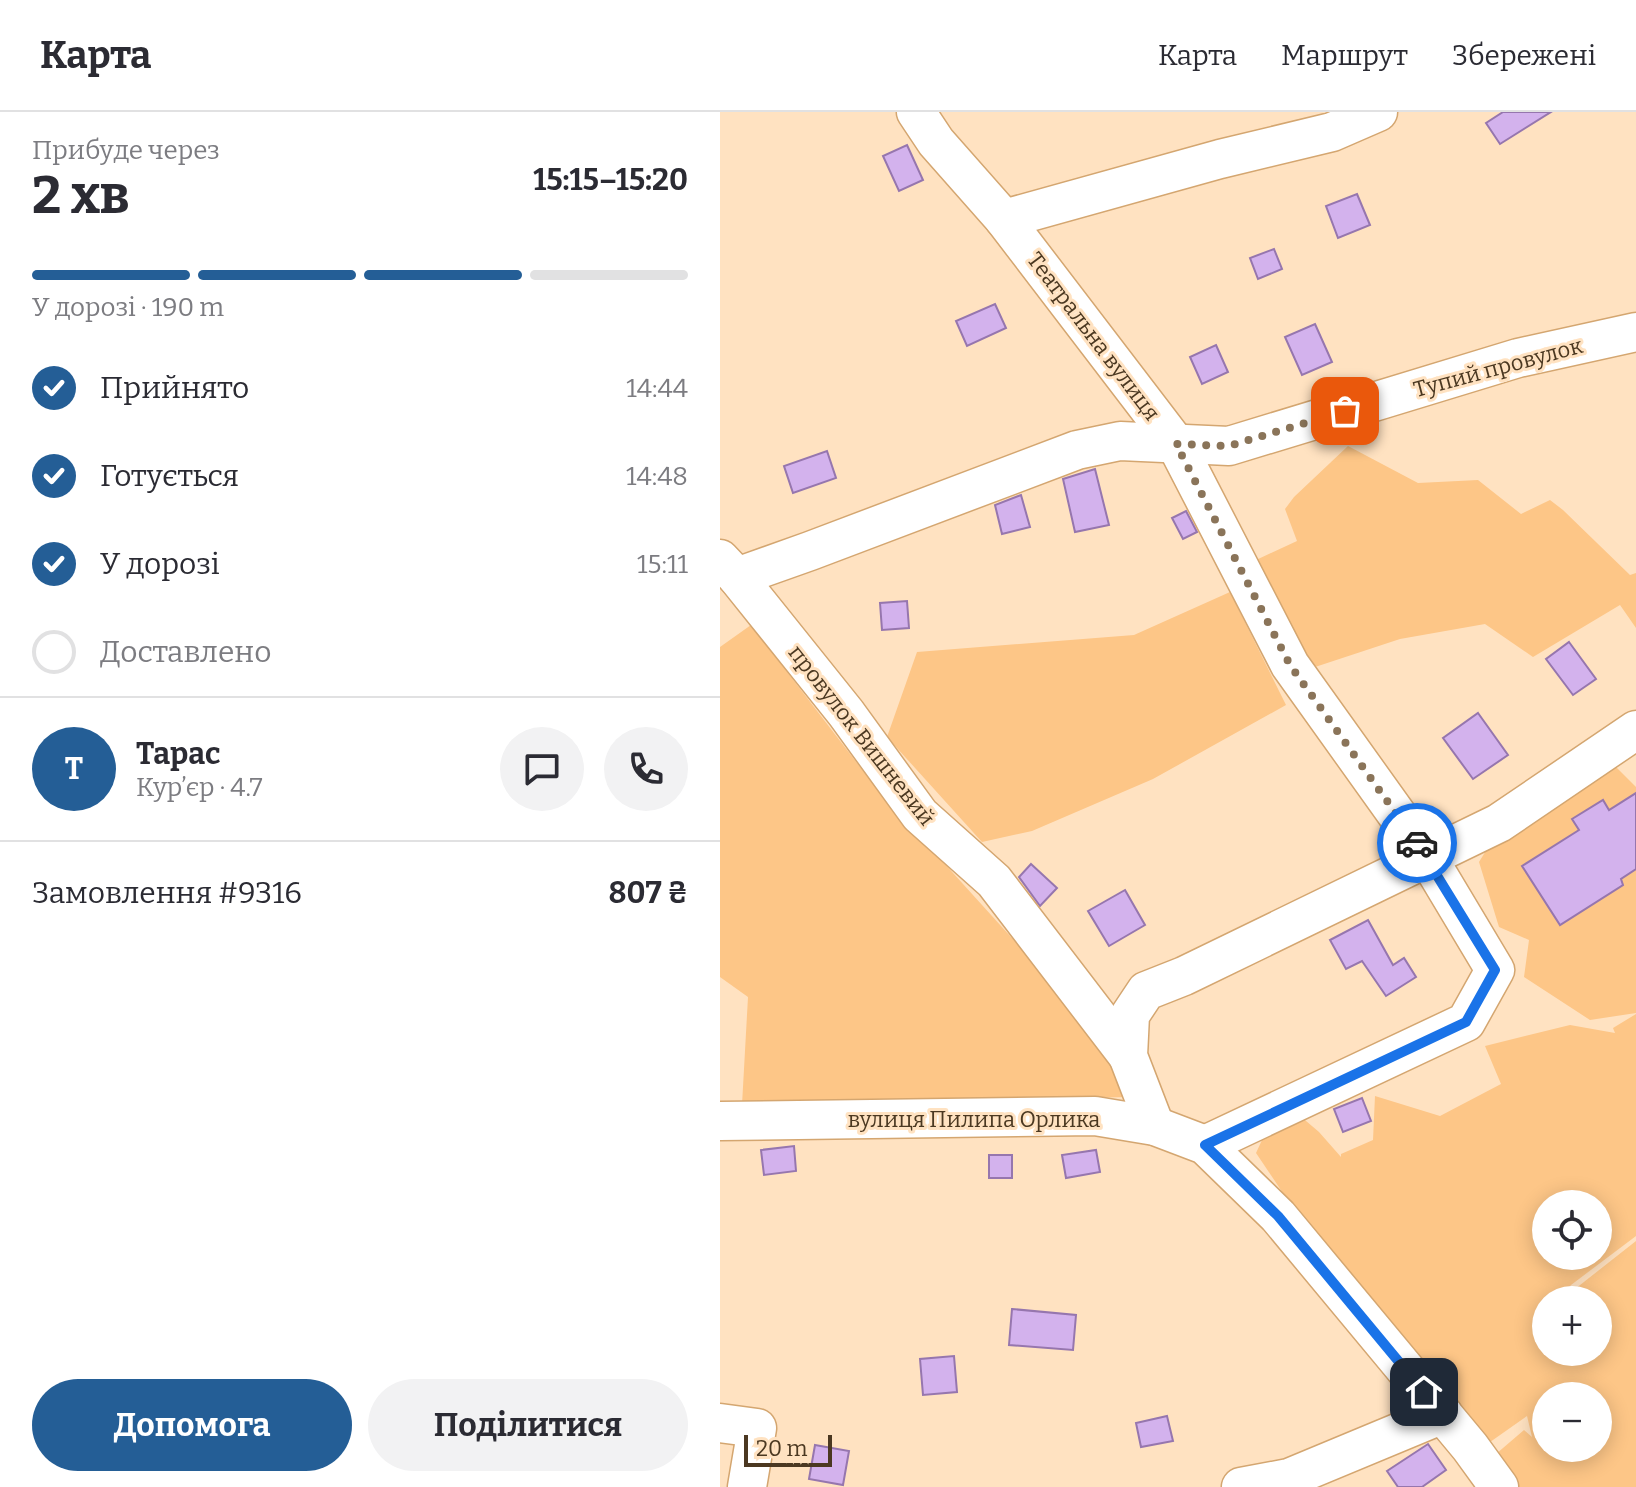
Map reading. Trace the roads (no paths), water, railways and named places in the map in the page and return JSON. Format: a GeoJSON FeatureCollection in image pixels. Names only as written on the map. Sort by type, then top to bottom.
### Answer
{"type":"FeatureCollection","features":[{"type":"Feature","properties":{"kind":"street","name":"Театральна вулиця"},"geometry":{"type":"LineString","coordinates":[[916,112],[936,142],[1004,219],[1176,444],[1290,665],[1428,858],[1495,970],[1466,1022],[1205,1145]]}},
{"type":"Feature","properties":{"kind":"street"},"geometry":{"type":"LineString","coordinates":[[1004,219],[1220,159],[1332,132],[1378,112]]}},
{"type":"Feature","properties":{"kind":"street","name":"Тупий провулок"},"geometry":{"type":"LineString","coordinates":[[728,568],[810,551],[1077,450],[1120,441],[1229,446],[1518,358],[1636,332]]}},
{"type":"Feature","properties":{"kind":"street","name":"провулок Вишневий"},"geometry":{"type":"LineString","coordinates":[[728,568],[846,713],[920,815],[994,881],[1128,1056]]}},
{"type":"Feature","properties":{"kind":"street"},"geometry":{"type":"LineString","coordinates":[[1155,1126],[1128,1056],[1130,1015],[1146,991],[1184,976],[1499,823],[1636,730]]}},
{"type":"Feature","properties":{"kind":"street","name":"вулиця Пилипа Орлика"},"geometry":{"type":"LineString","coordinates":[[720,1121],[1095,1116],[1155,1126],[1205,1145],[1278,1216],[1443,1414],[1499,1487]]}},
{"type":"Feature","properties":{"kind":"street"},"geometry":{"type":"LineString","coordinates":[[1241,1487],[1289,1478],[1443,1414]]}},
{"type":"Feature","properties":{"kind":"street"},"geometry":{"type":"LineString","coordinates":[[720,1423],[757,1428],[747,1487]]}}]}
